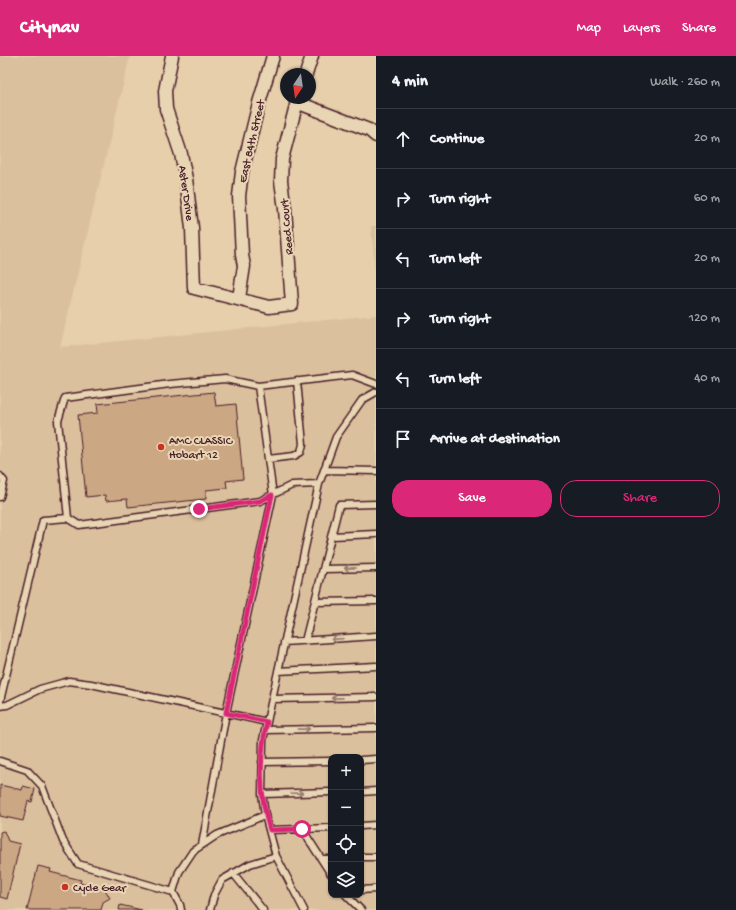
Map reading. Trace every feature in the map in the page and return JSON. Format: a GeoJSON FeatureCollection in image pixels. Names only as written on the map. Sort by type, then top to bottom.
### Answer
{"type":"FeatureCollection","features":[{"type":"Feature","properties":{"kind":"street","name":"Aster Drive"},"geometry":{"type":"LineString","coordinates":[[172,56],[165,91],[166,109],[181,154],[186,179],[192,228],[194,288],[239,298]]}},
{"type":"Feature","properties":{"kind":"street","name":"East 84th Street"},"geometry":{"type":"LineString","coordinates":[[239,298],[244,266],[242,255],[239,196],[242,172],[259,103],[273,56]]}},
{"type":"Feature","properties":{"kind":"street"},"geometry":{"type":"LineString","coordinates":[[308,68],[312,56]]}},
{"type":"Feature","properties":{"kind":"street","name":"Reed Court"},"geometry":{"type":"LineString","coordinates":[[239,298],[269,307],[292,304],[282,181],[282,159],[296,104]]}},
{"type":"Feature","properties":{"kind":"street"},"geometry":{"type":"LineString","coordinates":[[307,104],[369,130],[376,136]]}},
{"type":"Feature","properties":{"kind":"lane"},"geometry":{"type":"LineString","coordinates":[[68,518],[58,421],[65,398],[170,384],[225,379],[258,386],[352,375],[376,384]]}},
{"type":"Feature","properties":{"kind":"lane"},"geometry":{"type":"LineString","coordinates":[[268,459],[294,456],[301,452],[304,444],[297,381]]}},
{"type":"Feature","properties":{"kind":"lane"},"geometry":{"type":"LineString","coordinates":[[202,845],[226,713],[272,495],[258,386]]}},
{"type":"Feature","properties":{"kind":"lane"},"geometry":{"type":"LineString","coordinates":[[304,910],[276,856],[265,815],[262,794],[263,740],[319,484],[336,437],[362,400],[376,392]]}},
{"type":"Feature","properties":{"kind":"lane"},"geometry":{"type":"LineString","coordinates":[[324,470],[376,471]]}},
{"type":"Feature","properties":{"kind":"lane"},"geometry":{"type":"LineString","coordinates":[[0,476],[4,481],[0,497]]}},
{"type":"Feature","properties":{"kind":"lane"},"geometry":{"type":"LineString","coordinates":[[0,701],[43,520],[68,518],[79,525],[260,501],[292,485],[319,484]]}},
{"type":"Feature","properties":{"kind":"lane"},"geometry":{"type":"LineString","coordinates":[[305,641],[339,505],[376,504]]}},
{"type":"Feature","properties":{"kind":"lane"},"geometry":{"type":"LineString","coordinates":[[332,536],[376,534]]}},
{"type":"Feature","properties":{"kind":"lane"},"geometry":{"type":"LineString","coordinates":[[323,569],[376,568]]}},
{"type":"Feature","properties":{"kind":"lane"},"geometry":{"type":"LineString","coordinates":[[315,602],[376,601]]}},
{"type":"Feature","properties":{"kind":"lane"},"geometry":{"type":"LineString","coordinates":[[284,642],[376,636]]}},
{"type":"Feature","properties":{"kind":"lane"},"geometry":{"type":"LineString","coordinates":[[278,671],[376,666]]}},
{"type":"Feature","properties":{"kind":"lane"},"geometry":{"type":"LineString","coordinates":[[0,706],[7,705],[40,689],[69,681],[91,684],[267,722]]}},
{"type":"Feature","properties":{"kind":"lane"},"geometry":{"type":"LineString","coordinates":[[272,699],[376,697]]}},
{"type":"Feature","properties":{"kind":"lane"},"geometry":{"type":"LineString","coordinates":[[265,730],[376,728]]}},
{"type":"Feature","properties":{"kind":"lane"},"geometry":{"type":"LineString","coordinates":[[364,760],[376,759]]}},
{"type":"Feature","properties":{"kind":"lane"},"geometry":{"type":"LineString","coordinates":[[0,761],[27,770],[42,786],[63,841],[78,864],[173,892]]}},
{"type":"Feature","properties":{"kind":"lane"},"geometry":{"type":"LineString","coordinates":[[262,762],[328,761]]}},
{"type":"Feature","properties":{"kind":"lane"},"geometry":{"type":"LineString","coordinates":[[364,792],[376,791]]}},
{"type":"Feature","properties":{"kind":"lane"},"geometry":{"type":"LineString","coordinates":[[262,794],[328,792]]}},
{"type":"Feature","properties":{"kind":"lane"},"geometry":{"type":"LineString","coordinates":[[181,910],[173,892],[179,872],[193,851],[217,835],[265,815]]}},
{"type":"Feature","properties":{"kind":"lane"},"geometry":{"type":"LineString","coordinates":[[364,826],[376,825]]}},
{"type":"Feature","properties":{"kind":"lane"},"geometry":{"type":"LineString","coordinates":[[270,830],[328,828]]}},
{"type":"Feature","properties":{"kind":"lane"},"geometry":{"type":"LineString","coordinates":[[302,829],[328,869]]}},
{"type":"Feature","properties":{"kind":"lane"},"geometry":{"type":"LineString","coordinates":[[210,910],[214,895],[222,880],[250,864],[276,856]]}},
{"type":"Feature","properties":{"kind":"lane"},"geometry":{"type":"LineString","coordinates":[[364,857],[376,857]]}},
{"type":"Feature","properties":{"kind":"lane"},"geometry":{"type":"LineString","coordinates":[[322,859],[328,859]]}},
{"type":"Feature","properties":{"kind":"lane"},"geometry":{"type":"LineString","coordinates":[[233,873],[263,910]]}},
{"type":"Feature","properties":{"kind":"lane"},"geometry":{"type":"LineString","coordinates":[[364,890],[376,889]]}},
{"type":"Feature","properties":{"kind":"lane"},"geometry":{"type":"LineString","coordinates":[[349,898],[362,910]]}},
{"type":"Feature","properties":{"kind":"shaded area"},"geometry":{"type":"Polygon","coordinates":[[[0,56],[130,56],[60,347],[376,315],[376,910],[0,910],[0,56]]]}},
{"type":"Feature","properties":{"kind":"shaded area"},"geometry":{"type":"Polygon","coordinates":[[[371,226],[376,226],[376,280],[371,226]]]}},
{"type":"Feature","properties":{"kind":"building","name":"AMC CLASSIC Hobart 12"},"geometry":{"type":"Polygon","coordinates":[[[214,392],[216,406],[236,404],[243,479],[226,481],[227,488],[206,490],[206,499],[128,507],[127,499],[106,501],[105,495],[86,497],[78,415],[98,413],[97,404],[214,392]]]}},
{"type":"Feature","properties":{"kind":"building"},"geometry":{"type":"Polygon","coordinates":[[[0,785],[22,790],[23,786],[35,789],[32,802],[28,801],[23,821],[0,816],[0,785]]]}},
{"type":"Feature","properties":{"kind":"building"},"geometry":{"type":"Polygon","coordinates":[[[4,831],[8,841],[20,844],[7,899],[0,897],[0,832],[4,831]]]}},
{"type":"Feature","properties":{"kind":"building","name":"Cycle Gear"},"geometry":{"type":"Polygon","coordinates":[[[38,866],[51,869],[50,872],[81,880],[80,883],[100,888],[103,886],[110,898],[103,902],[101,910],[27,910],[38,866]]]}},
{"type":"Feature","properties":{"kind":"building"},"geometry":{"type":"Polygon","coordinates":[[[120,905],[142,910],[119,910],[120,905]]]}},
{"type":"Feature","properties":{"kind":"place","name":"AMC CLASSIC Hobart 12"},"geometry":{"type":"Point","coordinates":[161,447]}},
{"type":"Feature","properties":{"kind":"place","name":"Cycle Gear"},"geometry":{"type":"Point","coordinates":[65,887]}},
{"type":"Feature","properties":{"kind":"route"},"geometry":{"type":"LineString","coordinates":[[199,509],[260,501],[272,495],[226,713],[267,722],[263,740],[262,794],[265,815],[270,830],[302,829]]}}]}
